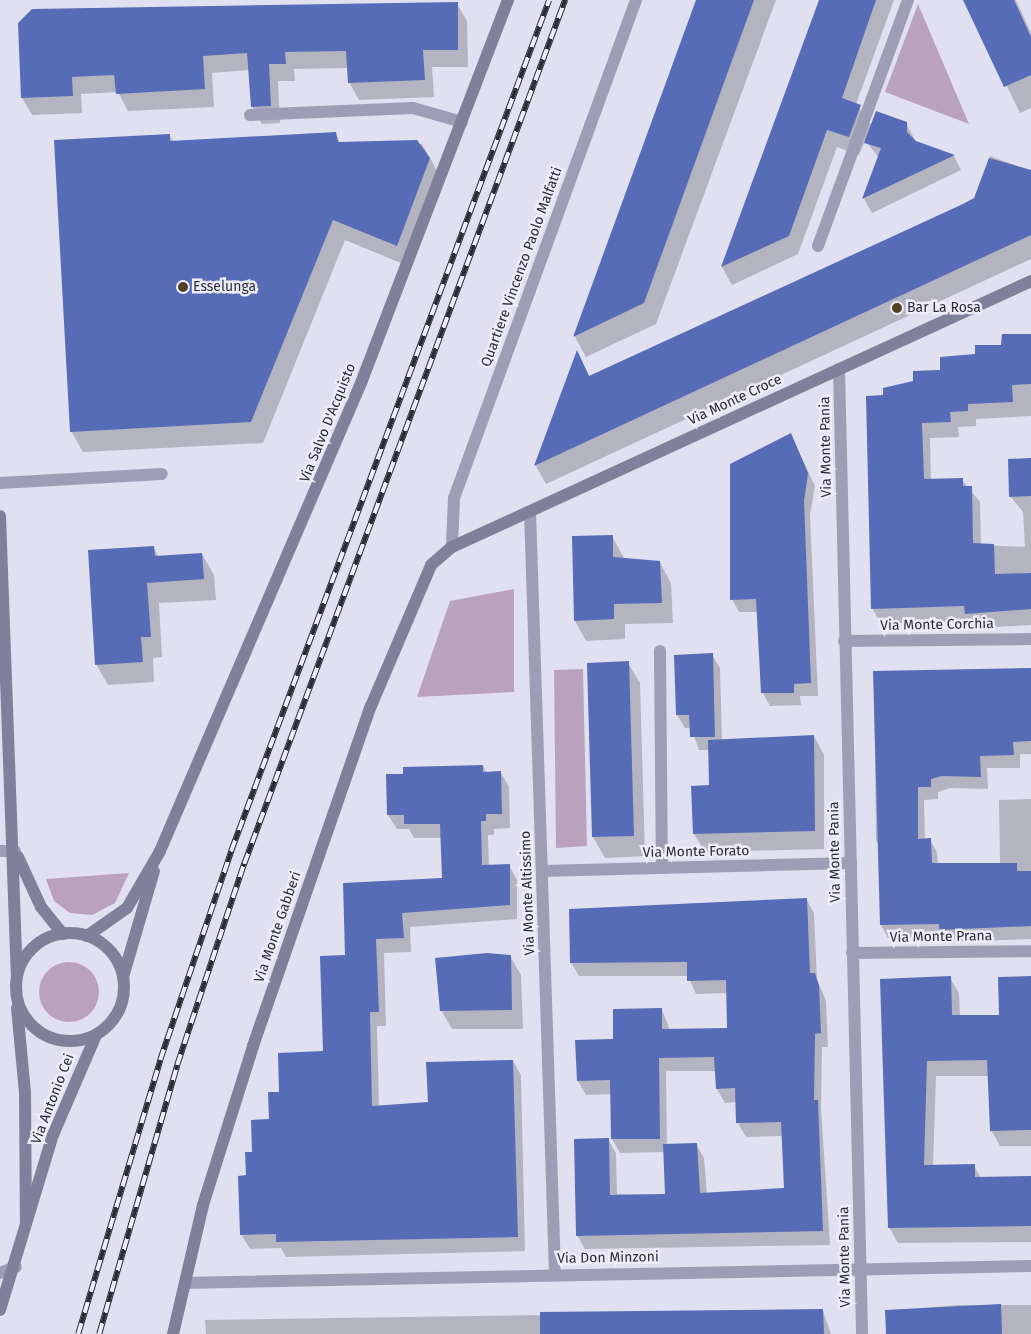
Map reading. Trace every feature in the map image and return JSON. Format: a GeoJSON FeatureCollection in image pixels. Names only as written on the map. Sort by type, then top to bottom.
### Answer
{"type":"FeatureCollection","features":[{"type":"Feature","properties":{"kind":"street","name":"Via Salvo D'Acquisto"},"geometry":{"type":"LineString","coordinates":[[87,936],[127,908],[160,851],[316,492],[508,0]]}},
{"type":"Feature","properties":{"kind":"street","name":"Quartiere Vincenzo Paolo Malfatti"},"geometry":{"type":"LineString","coordinates":[[452,547],[454,498],[636,0]]}},
{"type":"Feature","properties":{"kind":"street"},"geometry":{"type":"LineString","coordinates":[[818,246],[908,0]]}},
{"type":"Feature","properties":{"kind":"street"},"geometry":{"type":"LineString","coordinates":[[250,115],[413,108],[462,122]]}},
{"type":"Feature","properties":{"kind":"street","name":"Via Monte Croce"},"geometry":{"type":"LineString","coordinates":[[452,547],[1031,281]]}},
{"type":"Feature","properties":{"kind":"street","name":"Via Monte Pania"},"geometry":{"type":"LineString","coordinates":[[839,369],[862,1334]]}},
{"type":"Feature","properties":{"kind":"street"},"geometry":{"type":"LineString","coordinates":[[0,482],[162,474]]}},
{"type":"Feature","properties":{"kind":"street","name":"Via Monte Altissimo"},"geometry":{"type":"LineString","coordinates":[[530,512],[555,1274]]}},
{"type":"Feature","properties":{"kind":"street"},"geometry":{"type":"LineString","coordinates":[[0,516],[15,851],[16,994],[23,1015],[38,1032],[67,1042],[96,1035],[119,1010],[123,977],[110,952],[87,936],[63,934],[33,947],[17,975]]}},
{"type":"Feature","properties":{"kind":"street","name":"Via Monte Gabberi"},"geometry":{"type":"LineString","coordinates":[[172,1334],[237,1094],[371,706],[424,576],[452,547]]}},
{"type":"Feature","properties":{"kind":"street","name":"Via Monte Corchia"},"geometry":{"type":"LineString","coordinates":[[844,641],[1031,639]]}},
{"type":"Feature","properties":{"kind":"street"},"geometry":{"type":"LineString","coordinates":[[660,651],[662,868]]}},
{"type":"Feature","properties":{"kind":"street"},"geometry":{"type":"LineString","coordinates":[[0,851],[15,851]]}},
{"type":"Feature","properties":{"kind":"street"},"geometry":{"type":"LineString","coordinates":[[15,851],[41,907],[63,934]]}},
{"type":"Feature","properties":{"kind":"street","name":"Via Salvo D'Acquisto"},"geometry":{"type":"LineString","coordinates":[[123,977],[160,851]]}},
{"type":"Feature","properties":{"kind":"street","name":"Via Monte Forato"},"geometry":{"type":"LineString","coordinates":[[542,872],[851,863]]}},
{"type":"Feature","properties":{"kind":"street","name":"Via Monte Prana"},"geometry":{"type":"LineString","coordinates":[[852,953],[1031,950]]}},
{"type":"Feature","properties":{"kind":"street","name":"Via Antonio Cei"},"geometry":{"type":"LineString","coordinates":[[16,994],[25,1092],[26,1234]]}},
{"type":"Feature","properties":{"kind":"street","name":"Via Antonio Cei"},"geometry":{"type":"LineString","coordinates":[[0,1310],[26,1234],[53,1135],[96,1035]]}},
{"type":"Feature","properties":{"kind":"street","name":"Via Don Minzoni"},"geometry":{"type":"LineString","coordinates":[[185,1282],[1031,1266]]}},
{"type":"Feature","properties":{"kind":"street"},"geometry":{"type":"LineString","coordinates":[[0,1273],[16,1267]]}},
{"type":"Feature","properties":{"kind":"shaded area"},"geometry":{"type":"Polygon","coordinates":[[[918,4],[969,124],[885,92],[918,4]]]}},
{"type":"Feature","properties":{"kind":"shaded area"},"geometry":{"type":"Polygon","coordinates":[[[514,589],[514,692],[417,697],[450,601],[514,589]]]}},
{"type":"Feature","properties":{"kind":"shaded area"},"geometry":{"type":"Polygon","coordinates":[[[583,669],[587,846],[556,848],[554,670],[583,669]]]}},
{"type":"Feature","properties":{"kind":"shaded area"},"geometry":{"type":"Polygon","coordinates":[[[129,873],[115,903],[92,915],[70,913],[54,901],[46,879],[129,873]]]}},
{"type":"Feature","properties":{"kind":"shaded area"},"geometry":{"type":"Polygon","coordinates":[[[63,962],[75,962],[86,967],[94,975],[99,986],[97,1004],[86,1017],[75,1022],[63,1022],[52,1017],[44,1009],[39,998],[39,986],[44,975],[52,967],[63,962]]]}},
{"type":"Feature","properties":{"kind":"building"},"geometry":{"type":"Polygon","coordinates":[[[696,0],[754,0],[644,303],[573,337],[696,0]]]}},
{"type":"Feature","properties":{"kind":"building"},"geometry":{"type":"Polygon","coordinates":[[[819,0],[876,0],[842,98],[861,105],[849,137],[827,130],[789,236],[721,267],[819,0]]]}},
{"type":"Feature","properties":{"kind":"building"},"geometry":{"type":"Polygon","coordinates":[[[963,0],[1014,0],[1031,37],[1031,75],[1004,87],[963,0]]]}},
{"type":"Feature","properties":{"kind":"building"},"geometry":{"type":"Polygon","coordinates":[[[458,2],[458,50],[423,50],[425,80],[348,83],[346,51],[285,52],[286,64],[269,64],[271,106],[251,107],[247,53],[203,56],[205,89],[116,94],[114,75],[72,77],[73,96],[21,98],[18,23],[32,9],[458,2]]]}},
{"type":"Feature","properties":{"kind":"building"},"geometry":{"type":"Polygon","coordinates":[[[876,111],[907,122],[907,132],[916,141],[955,155],[862,199],[881,148],[864,143],[876,111]]]}},
{"type":"Feature","properties":{"kind":"building"},"geometry":{"type":"Polygon","coordinates":[[[336,132],[338,142],[417,140],[430,158],[397,246],[333,220],[251,422],[70,432],[54,140],[170,134],[170,141],[336,132]]]}},
{"type":"Feature","properties":{"kind":"building"},"geometry":{"type":"Polygon","coordinates":[[[989,158],[1031,170],[1031,235],[534,466],[577,350],[589,376],[963,204],[974,198],[989,158]]]}},
{"type":"Feature","properties":{"kind":"building"},"geometry":{"type":"Polygon","coordinates":[[[1002,334],[1031,334],[1031,384],[1012,385],[1013,402],[968,404],[968,411],[950,412],[951,422],[922,423],[924,479],[963,478],[963,486],[972,486],[973,543],[994,544],[995,574],[1031,573],[1031,609],[965,614],[964,606],[871,609],[866,396],[883,395],[883,388],[913,381],[913,371],[940,370],[940,357],[975,354],[975,345],[1001,345],[1002,334]]]}},
{"type":"Feature","properties":{"kind":"building"},"geometry":{"type":"Polygon","coordinates":[[[791,433],[808,473],[804,501],[811,683],[794,684],[794,693],[761,693],[756,599],[730,600],[730,464],[791,433]]]}},
{"type":"Feature","properties":{"kind":"building"},"geometry":{"type":"Polygon","coordinates":[[[1031,458],[1031,496],[1009,497],[1008,459],[1031,458]]]}},
{"type":"Feature","properties":{"kind":"building"},"geometry":{"type":"Polygon","coordinates":[[[613,535],[613,557],[660,561],[662,603],[614,604],[614,619],[574,621],[572,536],[613,535]]]}},
{"type":"Feature","properties":{"kind":"building"},"geometry":{"type":"Polygon","coordinates":[[[154,546],[155,556],[202,553],[204,579],[147,583],[151,637],[141,637],[143,662],[95,665],[88,550],[154,546]]]}},
{"type":"Feature","properties":{"kind":"building"},"geometry":{"type":"Polygon","coordinates":[[[713,653],[715,737],[690,737],[689,715],[676,715],[674,655],[713,653]]]}},
{"type":"Feature","properties":{"kind":"building"},"geometry":{"type":"Polygon","coordinates":[[[629,661],[634,836],[592,837],[587,663],[629,661]]]}},
{"type":"Feature","properties":{"kind":"building"},"geometry":{"type":"Polygon","coordinates":[[[1031,668],[1031,741],[1013,742],[1014,755],[980,756],[981,777],[942,776],[931,779],[931,787],[918,787],[918,839],[931,838],[932,863],[1017,863],[1017,871],[1031,871],[1031,926],[939,930],[939,924],[880,925],[873,671],[1031,668]]]}},
{"type":"Feature","properties":{"kind":"building"},"geometry":{"type":"Polygon","coordinates":[[[814,735],[815,831],[693,834],[691,786],[709,785],[708,740],[814,735]]]}},
{"type":"Feature","properties":{"kind":"building"},"geometry":{"type":"Polygon","coordinates":[[[483,765],[483,772],[501,771],[502,814],[486,814],[486,821],[481,821],[482,865],[510,864],[510,905],[402,913],[404,938],[376,939],[379,1012],[370,1012],[372,1106],[428,1102],[426,1062],[513,1060],[518,1237],[276,1242],[276,1234],[240,1235],[238,1176],[246,1175],[245,1152],[252,1152],[251,1120],[269,1119],[268,1092],[279,1092],[278,1053],[323,1051],[320,956],[345,955],[343,883],[442,878],[440,824],[404,824],[404,815],[387,815],[386,774],[403,774],[403,767],[483,765]]]}},
{"type":"Feature","properties":{"kind":"building"},"geometry":{"type":"Polygon","coordinates":[[[807,898],[810,973],[815,973],[819,986],[821,1033],[815,1034],[814,1100],[818,1100],[823,1231],[576,1236],[574,1139],[609,1138],[610,1195],[665,1194],[663,1144],[697,1143],[700,1193],[784,1188],[781,1122],[736,1123],[735,1088],[716,1089],[714,1057],[659,1058],[660,1139],[611,1139],[610,1080],[577,1081],[575,1040],[613,1039],[613,1009],[662,1008],[662,1029],[727,1028],[726,980],[687,981],[687,962],[570,963],[569,909],[807,898]]]}},
{"type":"Feature","properties":{"kind":"building"},"geometry":{"type":"Polygon","coordinates":[[[487,953],[511,955],[512,1010],[440,1011],[435,958],[487,953]]]}},
{"type":"Feature","properties":{"kind":"building"},"geometry":{"type":"Polygon","coordinates":[[[951,976],[952,1015],[999,1015],[998,977],[1031,976],[1031,1130],[990,1131],[987,1060],[927,1061],[924,1165],[975,1164],[975,1177],[1031,1176],[1031,1226],[888,1228],[880,979],[951,976]]]}},
{"type":"Feature","properties":{"kind":"building"},"geometry":{"type":"Polygon","coordinates":[[[1001,1304],[1002,1334],[886,1334],[885,1310],[1001,1304]]]}},
{"type":"Feature","properties":{"kind":"building"},"geometry":{"type":"Polygon","coordinates":[[[823,1309],[824,1334],[540,1334],[540,1312],[823,1309]]]}},
{"type":"Feature","properties":{"kind":"railway"},"geometry":{"type":"LineString","coordinates":[[78,1334],[160,1060],[231,851],[549,0]]}},
{"type":"Feature","properties":{"kind":"railway"},"geometry":{"type":"LineString","coordinates":[[99,1334],[177,1065],[244,864],[565,0]]}},
{"type":"Feature","properties":{"kind":"place","name":"Esselunga"},"geometry":{"type":"Point","coordinates":[183,287]}},
{"type":"Feature","properties":{"kind":"place","name":"Bar La Rosa"},"geometry":{"type":"Point","coordinates":[897,308]}}]}
